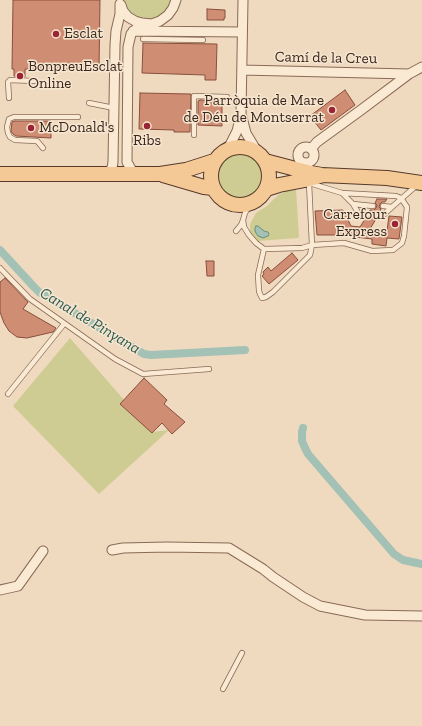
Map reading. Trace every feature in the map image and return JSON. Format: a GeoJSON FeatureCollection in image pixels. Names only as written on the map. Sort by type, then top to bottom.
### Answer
{"type":"FeatureCollection","features":[{"type":"Feature","properties":{"kind":"main road"},"geometry":{"type":"LineString","coordinates":[[245,147],[254,150],[261,157],[268,170],[269,180],[266,189],[258,198],[250,203],[241,205],[231,204],[219,196],[213,188],[211,175],[214,161],[220,154],[228,149],[245,147]]}},
{"type":"Feature","properties":{"kind":"main road"},"geometry":{"type":"LineString","coordinates":[[261,157],[307,172],[322,175],[376,177],[421,183]]}},
{"type":"Feature","properties":{"kind":"main road"},"geometry":{"type":"LineString","coordinates":[[0,174],[160,174],[186,170],[214,161]]}},
{"type":"Feature","properties":{"kind":"main road"},"geometry":{"type":"LineString","coordinates":[[160,174],[204,187],[213,188]]}},
{"type":"Feature","properties":{"kind":"main road"},"geometry":{"type":"LineString","coordinates":[[266,189],[279,185],[307,182],[322,175]]}},
{"type":"Feature","properties":{"kind":"street"},"geometry":{"type":"LineString","coordinates":[[120,2],[123,11],[128,17],[135,21],[152,24],[160,21],[168,15],[176,0]]}},
{"type":"Feature","properties":{"kind":"street"},"geometry":{"type":"LineString","coordinates":[[228,149],[237,130],[241,114],[243,0]]}},
{"type":"Feature","properties":{"kind":"street"},"geometry":{"type":"LineString","coordinates":[[107,174],[112,168],[113,162],[115,37],[120,14],[120,2]]}},
{"type":"Feature","properties":{"kind":"street"},"geometry":{"type":"LineString","coordinates":[[135,174],[127,162],[128,47],[130,34],[142,23]]}},
{"type":"Feature","properties":{"kind":"street"},"geometry":{"type":"LineString","coordinates":[[133,31],[242,32]]}},
{"type":"Feature","properties":{"kind":"street"},"geometry":{"type":"LineString","coordinates":[[311,149],[317,142],[409,74],[422,67]]}},
{"type":"Feature","properties":{"kind":"street","name":"Camí de la Creu"},"geometry":{"type":"LineString","coordinates":[[242,70],[409,74]]}},
{"type":"Feature","properties":{"kind":"street"},"geometry":{"type":"LineString","coordinates":[[385,73],[390,81],[391,88]]}},
{"type":"Feature","properties":{"kind":"street"},"geometry":{"type":"LineString","coordinates":[[114,100],[123,92],[128,94]]}},
{"type":"Feature","properties":{"kind":"street"},"geometry":{"type":"LineString","coordinates":[[114,100],[123,99],[128,103]]}},
{"type":"Feature","properties":{"kind":"street"},"geometry":{"type":"LineString","coordinates":[[241,114],[246,133],[261,157]]}},
{"type":"Feature","properties":{"kind":"street"},"geometry":{"type":"LineString","coordinates":[[112,550],[123,548],[229,548],[263,569],[303,597],[320,606],[365,615],[422,616]]}},
{"type":"Feature","properties":{"kind":"street"},"geometry":{"type":"LineString","coordinates":[[0,590],[18,586],[43,551]]}},
{"type":"Feature","properties":{"kind":"lane"},"geometry":{"type":"LineString","coordinates":[[143,39],[203,40]]}},
{"type":"Feature","properties":{"kind":"lane"},"geometry":{"type":"LineString","coordinates":[[10,98],[8,82],[10,80],[34,81]]}},
{"type":"Feature","properties":{"kind":"lane"},"geometry":{"type":"LineString","coordinates":[[194,135],[194,96],[227,97]]}},
{"type":"Feature","properties":{"kind":"lane"},"geometry":{"type":"LineString","coordinates":[[89,102],[114,100]]}},
{"type":"Feature","properties":{"kind":"lane"},"geometry":{"type":"LineString","coordinates":[[43,148],[37,141],[14,140],[10,137],[7,127],[9,119],[14,117],[78,117]]}},
{"type":"Feature","properties":{"kind":"lane"},"geometry":{"type":"LineString","coordinates":[[243,220],[244,227],[249,235],[264,249],[302,248],[312,245],[344,243],[372,251],[393,250],[402,242],[404,236],[407,207],[401,198],[396,196],[342,193],[307,182],[312,245],[310,255],[273,292],[262,298],[259,290],[258,275],[264,249]]}},
{"type":"Feature","properties":{"kind":"lane"},"geometry":{"type":"LineString","coordinates":[[378,216],[382,216],[401,198],[421,183]]}},
{"type":"Feature","properties":{"kind":"lane"},"geometry":{"type":"LineString","coordinates":[[342,193],[353,204],[359,214],[367,214]]}},
{"type":"Feature","properties":{"kind":"lane"},"geometry":{"type":"LineString","coordinates":[[236,231],[241,225],[250,203]]}},
{"type":"Feature","properties":{"kind":"lane"},"geometry":{"type":"LineString","coordinates":[[353,204],[373,206]]}},
{"type":"Feature","properties":{"kind":"lane"},"geometry":{"type":"LineString","coordinates":[[383,206],[392,206]]}},
{"type":"Feature","properties":{"kind":"lane"},"geometry":{"type":"LineString","coordinates":[[0,268],[30,299],[115,359],[143,374],[209,369]]}},
{"type":"Feature","properties":{"kind":"lane"},"geometry":{"type":"LineString","coordinates":[[8,394],[64,324]]}},
{"type":"Feature","properties":{"kind":"lane"},"geometry":{"type":"LineString","coordinates":[[223,690],[242,653]]}},
{"type":"Feature","properties":{"kind":"shaded area"},"geometry":{"type":"Polygon","coordinates":[[[123,0],[171,0],[166,11],[159,17],[152,20],[140,19],[132,14],[128,11],[123,0]]]}},
{"type":"Feature","properties":{"kind":"shaded area"},"geometry":{"type":"Polygon","coordinates":[[[235,151],[245,151],[254,155],[260,161],[263,166],[263,184],[254,195],[245,199],[235,199],[226,195],[220,189],[216,180],[216,170],[220,161],[226,155],[235,151]]]}},
{"type":"Feature","properties":{"kind":"shaded area"},"geometry":{"type":"Polygon","coordinates":[[[296,189],[299,237],[258,241],[250,232],[250,224],[256,213],[267,206],[278,195],[296,189]]]}},
{"type":"Feature","properties":{"kind":"shaded area"},"geometry":{"type":"Polygon","coordinates":[[[256,226],[268,232],[268,236],[263,238],[258,236],[255,231],[256,226]]]}},
{"type":"Feature","properties":{"kind":"shaded area"},"geometry":{"type":"Polygon","coordinates":[[[70,338],[152,432],[169,430],[99,494],[13,406],[70,338]]]}},
{"type":"Feature","properties":{"kind":"building","name":"Esclat"},"geometry":{"type":"Polygon","coordinates":[[[13,0],[100,0],[99,70],[25,69],[25,77],[14,76],[14,69],[12,69],[13,0]]]}},
{"type":"Feature","properties":{"kind":"building"},"geometry":{"type":"Polygon","coordinates":[[[207,9],[225,10],[224,20],[207,20],[207,9]]]}},
{"type":"Feature","properties":{"kind":"building"},"geometry":{"type":"Polygon","coordinates":[[[143,43],[217,44],[216,80],[205,80],[205,75],[142,73],[143,43]]]}},
{"type":"Feature","properties":{"kind":"building","name":"Parròquia de Mare de Déu de Montserrat"},"geometry":{"type":"Polygon","coordinates":[[[345,90],[355,105],[321,130],[310,116],[345,90]]]}},
{"type":"Feature","properties":{"kind":"building"},"geometry":{"type":"Polygon","coordinates":[[[140,93],[191,94],[190,132],[139,129],[140,93]]]}},
{"type":"Feature","properties":{"kind":"building"},"geometry":{"type":"Polygon","coordinates":[[[198,101],[222,101],[222,126],[198,125],[198,101]]]}},
{"type":"Feature","properties":{"kind":"building","name":"McDonald's"},"geometry":{"type":"Polygon","coordinates":[[[51,121],[51,138],[16,136],[11,131],[12,122],[51,121]]]}},
{"type":"Feature","properties":{"kind":"building"},"geometry":{"type":"Polygon","coordinates":[[[377,199],[387,199],[385,202],[380,204],[380,212],[375,214],[374,216],[376,219],[370,229],[387,231],[389,216],[402,217],[399,239],[387,238],[386,246],[372,244],[372,239],[347,235],[317,235],[315,211],[343,210],[351,226],[360,227],[365,219],[370,217],[370,210],[374,210],[376,208],[377,205],[375,203],[377,199]]]}},
{"type":"Feature","properties":{"kind":"building"},"geometry":{"type":"Polygon","coordinates":[[[292,253],[298,260],[269,284],[262,276],[264,274],[263,272],[268,267],[271,271],[292,253]]]}},
{"type":"Feature","properties":{"kind":"building"},"geometry":{"type":"Polygon","coordinates":[[[206,261],[214,261],[214,276],[207,276],[206,261]]]}},
{"type":"Feature","properties":{"kind":"building"},"geometry":{"type":"Polygon","coordinates":[[[5,278],[28,302],[23,309],[56,328],[53,332],[27,338],[17,337],[9,331],[0,312],[0,282],[5,278]]]}},
{"type":"Feature","properties":{"kind":"building"},"geometry":{"type":"Polygon","coordinates":[[[144,378],[167,400],[164,404],[185,422],[172,434],[162,423],[152,433],[120,404],[144,378]]]}},
{"type":"Feature","properties":{"kind":"waterway","name":"Canal de Pinyana"},"geometry":{"type":"LineString","coordinates":[[0,250],[39,292],[144,354],[151,355],[245,350]]}},
{"type":"Feature","properties":{"kind":"waterway","name":"Canal de Pinyana"},"geometry":{"type":"LineString","coordinates":[[303,428],[302,441],[308,454],[394,554],[403,560],[422,564]]}},
{"type":"Feature","properties":{"kind":"place","name":"Esclat"},"geometry":{"type":"Point","coordinates":[56,34]}},
{"type":"Feature","properties":{"kind":"place","name":"BonpreuEsclat Online"},"geometry":{"type":"Point","coordinates":[20,76]}},
{"type":"Feature","properties":{"kind":"place","name":"Parròquia de Mare de Déu de Montserrat"},"geometry":{"type":"Point","coordinates":[332,110]}},
{"type":"Feature","properties":{"kind":"place","name":"Ribs"},"geometry":{"type":"Point","coordinates":[147,126]}},
{"type":"Feature","properties":{"kind":"place","name":"McDonald's"},"geometry":{"type":"Point","coordinates":[31,128]}},
{"type":"Feature","properties":{"kind":"place","name":"Carrefour Express"},"geometry":{"type":"Point","coordinates":[395,224]}}]}
